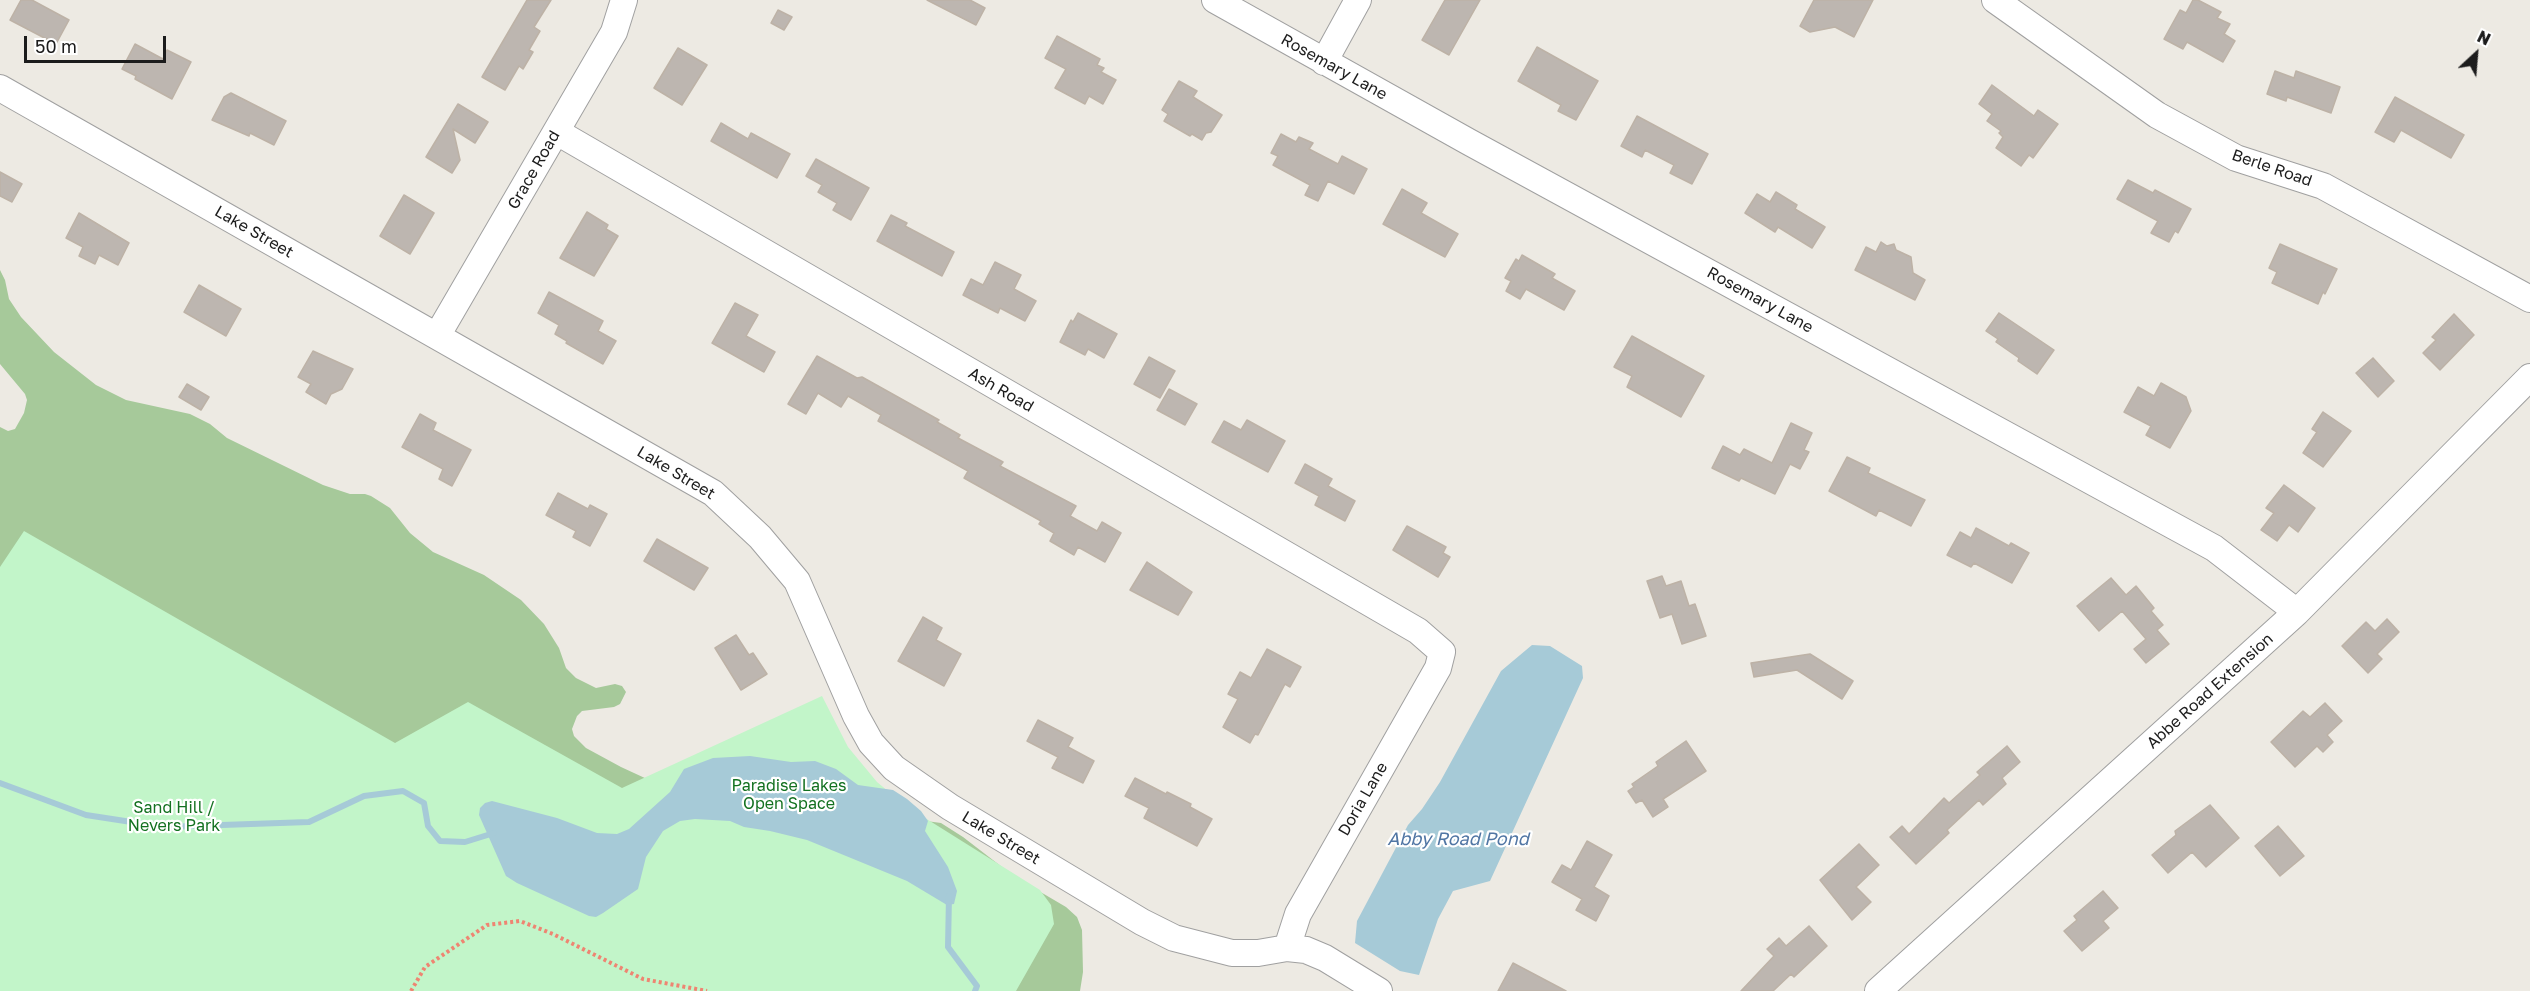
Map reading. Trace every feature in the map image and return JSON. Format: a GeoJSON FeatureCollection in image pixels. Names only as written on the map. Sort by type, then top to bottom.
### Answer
{"type":"FeatureCollection","features":[{"type":"Feature","properties":{"kind":"street","name":"Grace Road"},"geometry":{"type":"LineString","coordinates":[[437,336],[614,32],[624,0]]}},
{"type":"Feature","properties":{"kind":"street","name":"Rosemary Lane"},"geometry":{"type":"LineString","coordinates":[[1215,0],[1324,62],[2214,548],[2297,612]]}},
{"type":"Feature","properties":{"kind":"street"},"geometry":{"type":"LineString","coordinates":[[1324,62],[1358,0]]}},
{"type":"Feature","properties":{"kind":"street","name":"Berle Road"},"geometry":{"type":"LineString","coordinates":[[1995,0],[2157,115],[2236,158],[2323,186],[2530,299]]}},
{"type":"Feature","properties":{"kind":"street","name":"Lake Street"},"geometry":{"type":"LineString","coordinates":[[0,88],[713,493],[760,537],[797,581],[856,716],[871,743],[894,768],[950,807],[1142,922],[1174,938],[1232,953],[1258,953],[1287,948],[1306,950],[1325,958],[1379,991]]}},
{"type":"Feature","properties":{"kind":"street","name":"Ash Road"},"geometry":{"type":"LineString","coordinates":[[557,132],[1418,631],[1442,652]]}},
{"type":"Feature","properties":{"kind":"street","name":"Abbe Road Extension"},"geometry":{"type":"LineString","coordinates":[[1878,991],[2297,612],[2530,377]]}},
{"type":"Feature","properties":{"kind":"street","name":"Doria Lane"},"geometry":{"type":"LineString","coordinates":[[1287,948],[1298,914],[1438,668],[1442,652]]}},
{"type":"Feature","properties":{"kind":"path"},"geometry":{"type":"LineString","coordinates":[[411,991],[425,967],[487,925],[520,921],[553,934],[643,979],[707,991]]}},
{"type":"Feature","properties":{"kind":"green space","name":"Sand Hill / Nevers Park"},"geometry":{"type":"Polygon","coordinates":[[[0,270],[5,280],[9,299],[21,317],[54,352],[96,385],[126,400],[190,414],[210,424],[227,438],[323,485],[350,494],[371,496],[390,508],[410,533],[433,552],[484,575],[521,600],[544,624],[559,648],[566,668],[576,678],[596,688],[615,684],[622,686],[626,692],[620,704],[614,707],[582,711],[577,716],[572,729],[574,736],[586,748],[660,785],[941,823],[1015,877],[1066,907],[1077,917],[1082,930],[1083,972],[1080,991],[0,991],[0,427],[8,431],[15,429],[24,413],[27,400],[25,394],[0,364],[0,270]]]}},
{"type":"Feature","properties":{"kind":"green space","name":"Sand Hill / Nevers Park"},"geometry":{"type":"Polygon","coordinates":[[[24,531],[395,743],[468,702],[622,788],[822,696],[848,747],[877,782],[906,806],[1040,890],[1051,905],[1054,924],[1016,991],[0,991],[0,567],[24,531]]]}},
{"type":"Feature","properties":{"kind":"water","name":"Abby Road Pond"},"geometry":{"type":"Polygon","coordinates":[[[1532,645],[1550,646],[1582,666],[1583,678],[1490,881],[1453,891],[1438,919],[1419,975],[1400,971],[1355,943],[1357,921],[1408,825],[1440,782],[1501,671],[1532,645]]]}},
{"type":"Feature","properties":{"kind":"water"},"geometry":{"type":"Polygon","coordinates":[[[750,756],[791,762],[815,761],[836,769],[858,785],[893,790],[907,799],[921,811],[928,821],[925,831],[948,867],[957,891],[954,904],[947,905],[907,881],[807,840],[744,827],[730,821],[695,819],[680,821],[663,831],[646,857],[638,889],[596,917],[589,916],[506,876],[479,815],[480,808],[492,801],[557,818],[597,833],[617,834],[629,829],[670,792],[684,769],[713,758],[750,756]]]}},
{"type":"Feature","properties":{"kind":"building"},"geometry":{"type":"Polygon","coordinates":[[[21,0],[32,0],[69,20],[56,44],[10,20],[21,0]]]}},
{"type":"Feature","properties":{"kind":"building"},"geometry":{"type":"Polygon","coordinates":[[[527,0],[551,0],[534,27],[540,31],[529,50],[533,52],[523,69],[519,66],[505,90],[482,77],[527,0]]]}},
{"type":"Feature","properties":{"kind":"building"},"geometry":{"type":"Polygon","coordinates":[[[927,0],[970,0],[985,8],[976,25],[927,0]]]}},
{"type":"Feature","properties":{"kind":"building"},"geometry":{"type":"Polygon","coordinates":[[[1445,0],[1480,0],[1449,55],[1422,40],[1445,0]]]}},
{"type":"Feature","properties":{"kind":"building"},"geometry":{"type":"Polygon","coordinates":[[[1814,0],[1873,0],[1854,37],[1835,27],[1810,32],[1800,26],[1814,0]]]}},
{"type":"Feature","properties":{"kind":"building"},"geometry":{"type":"Polygon","coordinates":[[[2193,0],[2198,0],[2221,12],[2217,18],[2230,24],[2224,34],[2235,41],[2223,62],[2187,42],[2183,49],[2164,39],[2180,10],[2186,13],[2193,0]]]}},
{"type":"Feature","properties":{"kind":"building"},"geometry":{"type":"Polygon","coordinates":[[[778,10],[792,17],[784,30],[771,23],[778,10]]]}},
{"type":"Feature","properties":{"kind":"building"},"geometry":{"type":"Polygon","coordinates":[[[1057,36],[1100,59],[1097,65],[1104,68],[1101,72],[1116,80],[1103,104],[1089,96],[1085,104],[1055,88],[1066,69],[1045,58],[1057,36]]]}},
{"type":"Feature","properties":{"kind":"building"},"geometry":{"type":"Polygon","coordinates":[[[135,44],[163,59],[167,50],[191,62],[172,99],[135,79],[136,76],[122,69],[135,44]]]}},
{"type":"Feature","properties":{"kind":"building"},"geometry":{"type":"Polygon","coordinates":[[[1537,47],[1598,81],[1576,120],[1558,111],[1561,105],[1518,81],[1537,47]]]}},
{"type":"Feature","properties":{"kind":"building"},"geometry":{"type":"Polygon","coordinates":[[[678,48],[707,65],[682,105],[654,88],[678,48]]]}},
{"type":"Feature","properties":{"kind":"building"},"geometry":{"type":"Polygon","coordinates":[[[2275,71],[2294,78],[2296,71],[2340,87],[2331,113],[2287,97],[2286,101],[2267,94],[2275,71]]]}},
{"type":"Feature","properties":{"kind":"building"},"geometry":{"type":"Polygon","coordinates":[[[1179,81],[1197,91],[1193,97],[1222,115],[1211,132],[1206,133],[1202,140],[1164,121],[1168,114],[1162,110],[1179,81]]]}},
{"type":"Feature","properties":{"kind":"building"},"geometry":{"type":"Polygon","coordinates":[[[1992,85],[2034,116],[2038,110],[2058,124],[2033,158],[2029,155],[2021,166],[1996,148],[2003,137],[1999,133],[2001,131],[1987,121],[1992,114],[1979,104],[1992,85]]]}},
{"type":"Feature","properties":{"kind":"building"},"geometry":{"type":"Polygon","coordinates":[[[231,93],[286,121],[274,145],[250,133],[249,136],[212,120],[224,97],[231,93]]]}},
{"type":"Feature","properties":{"kind":"building"},"geometry":{"type":"Polygon","coordinates":[[[2395,97],[2464,135],[2451,158],[2401,130],[2394,142],[2375,132],[2395,97]]]}},
{"type":"Feature","properties":{"kind":"building"},"geometry":{"type":"Polygon","coordinates":[[[458,104],[488,122],[475,143],[453,129],[460,160],[452,173],[426,157],[458,104]]]}},
{"type":"Feature","properties":{"kind":"building"},"geometry":{"type":"Polygon","coordinates":[[[1637,116],[1708,154],[1692,184],[1670,173],[1674,165],[1645,150],[1642,157],[1621,146],[1637,116]]]}},
{"type":"Feature","properties":{"kind":"building"},"geometry":{"type":"Polygon","coordinates":[[[721,123],[748,139],[751,133],[790,154],[777,178],[711,141],[721,123]]]}},
{"type":"Feature","properties":{"kind":"building"},"geometry":{"type":"Polygon","coordinates":[[[1281,134],[1296,142],[1299,137],[1313,143],[1309,149],[1338,164],[1342,156],[1367,169],[1354,194],[1328,181],[1318,201],[1305,195],[1310,185],[1273,165],[1278,156],[1271,153],[1281,134]]]}},
{"type":"Feature","properties":{"kind":"building"},"geometry":{"type":"Polygon","coordinates":[[[816,159],[869,188],[851,220],[833,210],[837,203],[818,192],[822,185],[806,176],[816,159]]]}},
{"type":"Feature","properties":{"kind":"building"},"geometry":{"type":"Polygon","coordinates":[[[0,172],[22,184],[12,202],[0,196],[0,172]]]}},
{"type":"Feature","properties":{"kind":"building"},"geometry":{"type":"Polygon","coordinates":[[[2128,180],[2153,193],[2155,190],[2191,209],[2178,233],[2175,231],[2169,242],[2151,233],[2158,221],[2117,199],[2128,180]]]}},
{"type":"Feature","properties":{"kind":"building"},"geometry":{"type":"Polygon","coordinates":[[[1402,189],[1427,203],[1421,213],[1458,234],[1445,257],[1383,224],[1402,189]]]}},
{"type":"Feature","properties":{"kind":"building"},"geometry":{"type":"Polygon","coordinates":[[[1776,192],[1797,205],[1795,209],[1825,227],[1812,248],[1778,227],[1775,232],[1745,213],[1757,194],[1770,202],[1776,192]]]}},
{"type":"Feature","properties":{"kind":"building"},"geometry":{"type":"Polygon","coordinates":[[[404,195],[434,213],[410,254],[380,236],[404,195]]]}},
{"type":"Feature","properties":{"kind":"building"},"geometry":{"type":"Polygon","coordinates":[[[587,212],[608,225],[606,229],[618,236],[594,276],[560,258],[587,212]]]}},
{"type":"Feature","properties":{"kind":"building"},"geometry":{"type":"Polygon","coordinates":[[[79,213],[129,243],[118,265],[99,255],[95,264],[79,256],[83,247],[66,238],[79,213]]]}},
{"type":"Feature","properties":{"kind":"building"},"geometry":{"type":"Polygon","coordinates":[[[891,215],[907,223],[905,226],[954,252],[942,276],[877,241],[891,215]]]}},
{"type":"Feature","properties":{"kind":"building"},"geometry":{"type":"Polygon","coordinates":[[[1881,242],[1887,246],[1894,244],[1896,250],[1911,257],[1913,273],[1925,280],[1915,300],[1855,270],[1866,247],[1876,252],[1881,242]]]}},
{"type":"Feature","properties":{"kind":"building"},"geometry":{"type":"Polygon","coordinates":[[[2280,244],[2337,269],[2318,304],[2272,283],[2277,272],[2269,268],[2280,244]]]}},
{"type":"Feature","properties":{"kind":"building"},"geometry":{"type":"Polygon","coordinates":[[[1522,255],[1555,274],[1552,278],[1575,291],[1564,310],[1526,289],[1520,299],[1506,291],[1511,281],[1505,278],[1516,259],[1519,261],[1522,255]]]}},
{"type":"Feature","properties":{"kind":"building"},"geometry":{"type":"Polygon","coordinates":[[[995,262],[1021,275],[1014,289],[1036,301],[1025,321],[1000,308],[998,313],[963,295],[971,279],[983,285],[995,262]]]}},
{"type":"Feature","properties":{"kind":"building"},"geometry":{"type":"Polygon","coordinates":[[[199,285],[241,309],[226,336],[184,312],[199,285]]]}},
{"type":"Feature","properties":{"kind":"building"},"geometry":{"type":"Polygon","coordinates":[[[549,292],[603,321],[598,331],[616,341],[603,364],[566,343],[567,341],[555,334],[559,325],[538,313],[549,292]]]}},
{"type":"Feature","properties":{"kind":"building"},"geometry":{"type":"Polygon","coordinates":[[[735,303],[758,315],[746,336],[775,352],[764,372],[712,343],[735,303]]]}},
{"type":"Feature","properties":{"kind":"building"},"geometry":{"type":"Polygon","coordinates":[[[1078,313],[1117,334],[1104,358],[1088,349],[1085,355],[1060,342],[1071,320],[1073,322],[1078,313]]]}},
{"type":"Feature","properties":{"kind":"building"},"geometry":{"type":"Polygon","coordinates":[[[1999,313],[2054,350],[2037,374],[2018,361],[2019,358],[1996,342],[1998,339],[1986,331],[1999,313]]]}},
{"type":"Feature","properties":{"kind":"building"},"geometry":{"type":"Polygon","coordinates":[[[2454,314],[2474,335],[2440,370],[2423,353],[2436,340],[2432,337],[2454,314]]]}},
{"type":"Feature","properties":{"kind":"building"},"geometry":{"type":"Polygon","coordinates":[[[1632,336],[1704,376],[1681,417],[1627,387],[1632,376],[1614,367],[1632,336]]]}},
{"type":"Feature","properties":{"kind":"building"},"geometry":{"type":"Polygon","coordinates":[[[313,351],[353,369],[342,389],[331,394],[326,404],[306,392],[311,384],[298,377],[313,351]]]}},
{"type":"Feature","properties":{"kind":"building"},"geometry":{"type":"Polygon","coordinates":[[[817,356],[857,378],[862,377],[939,420],[937,422],[960,435],[958,438],[1003,462],[1000,466],[1076,506],[1070,516],[1097,531],[1102,522],[1121,533],[1105,562],[1078,547],[1074,555],[1050,541],[1054,533],[1039,524],[1041,521],[964,478],[968,471],[878,421],[881,415],[848,396],[841,407],[818,393],[806,414],[788,404],[817,356]]]}},
{"type":"Feature","properties":{"kind":"building"},"geometry":{"type":"Polygon","coordinates":[[[1149,357],[1175,371],[1160,398],[1134,384],[1149,357]]]}},
{"type":"Feature","properties":{"kind":"building"},"geometry":{"type":"Polygon","coordinates":[[[2373,358],[2394,381],[2378,397],[2356,373],[2373,358]]]}},
{"type":"Feature","properties":{"kind":"building"},"geometry":{"type":"Polygon","coordinates":[[[2161,383],[2186,397],[2191,411],[2170,448],[2146,435],[2151,426],[2124,412],[2138,387],[2154,396],[2161,383]]]}},
{"type":"Feature","properties":{"kind":"building"},"geometry":{"type":"Polygon","coordinates":[[[187,384],[209,397],[201,410],[179,397],[187,384]]]}},
{"type":"Feature","properties":{"kind":"building"},"geometry":{"type":"Polygon","coordinates":[[[1169,389],[1197,404],[1185,425],[1157,410],[1169,389]]]}},
{"type":"Feature","properties":{"kind":"building"},"geometry":{"type":"Polygon","coordinates":[[[2323,412],[2351,431],[2323,467],[2303,453],[2317,432],[2312,429],[2323,412]]]}},
{"type":"Feature","properties":{"kind":"building"},"geometry":{"type":"Polygon","coordinates":[[[420,414],[436,423],[433,430],[471,450],[452,486],[439,479],[443,469],[402,447],[420,414]]]}},
{"type":"Feature","properties":{"kind":"building"},"geometry":{"type":"Polygon","coordinates":[[[1247,420],[1285,441],[1268,472],[1212,442],[1224,421],[1241,430],[1247,420]]]}},
{"type":"Feature","properties":{"kind":"building"},"geometry":{"type":"Polygon","coordinates":[[[1791,423],[1812,433],[1804,450],[1809,452],[1800,469],[1790,464],[1775,494],[1741,478],[1739,481],[1712,468],[1723,446],[1740,455],[1744,449],[1772,463],[1791,423]]]}},
{"type":"Feature","properties":{"kind":"building"},"geometry":{"type":"Polygon","coordinates":[[[1847,457],[1870,468],[1868,473],[1925,500],[1911,526],[1879,510],[1876,516],[1829,491],[1847,457]]]}},
{"type":"Feature","properties":{"kind":"building"},"geometry":{"type":"Polygon","coordinates":[[[1305,464],[1332,479],[1328,486],[1355,501],[1345,521],[1315,505],[1319,496],[1295,483],[1305,464]]]}},
{"type":"Feature","properties":{"kind":"building"},"geometry":{"type":"Polygon","coordinates":[[[2284,485],[2315,508],[2298,532],[2289,525],[2277,541],[2261,530],[2274,513],[2266,508],[2284,485]]]}},
{"type":"Feature","properties":{"kind":"building"},"geometry":{"type":"Polygon","coordinates":[[[558,493],[588,509],[590,505],[607,514],[590,546],[573,537],[576,531],[546,515],[558,493]]]}},
{"type":"Feature","properties":{"kind":"building"},"geometry":{"type":"Polygon","coordinates":[[[1407,526],[1446,547],[1443,553],[1450,557],[1438,577],[1393,550],[1407,526]]]}},
{"type":"Feature","properties":{"kind":"building"},"geometry":{"type":"Polygon","coordinates":[[[1976,528],[2009,546],[2011,543],[2029,553],[2012,583],[1974,563],[1971,567],[1947,555],[1960,532],[1971,538],[1976,528]]]}},
{"type":"Feature","properties":{"kind":"building"},"geometry":{"type":"Polygon","coordinates":[[[657,539],[708,568],[694,590],[644,561],[657,539]]]}},
{"type":"Feature","properties":{"kind":"building"},"geometry":{"type":"Polygon","coordinates":[[[1147,562],[1192,592],[1178,615],[1130,590],[1147,562]]]}},
{"type":"Feature","properties":{"kind":"building"},"geometry":{"type":"Polygon","coordinates":[[[1662,576],[1666,586],[1681,581],[1689,606],[1695,604],[1706,636],[1682,644],[1672,614],[1660,618],[1647,581],[1662,576]]]}},
{"type":"Feature","properties":{"kind":"building"},"geometry":{"type":"Polygon","coordinates":[[[2111,578],[2126,595],[2136,586],[2154,608],[2151,611],[2163,625],[2157,630],[2169,644],[2146,663],[2134,649],[2146,639],[2122,611],[2099,631],[2077,606],[2111,578]]]}},
{"type":"Feature","properties":{"kind":"building"},"geometry":{"type":"Polygon","coordinates":[[[923,617],[942,628],[936,640],[961,654],[944,686],[898,661],[923,617]]]}},
{"type":"Feature","properties":{"kind":"building"},"geometry":{"type":"Polygon","coordinates":[[[2387,619],[2399,632],[2377,654],[2382,659],[2368,673],[2342,646],[2366,622],[2375,631],[2387,619]]]}},
{"type":"Feature","properties":{"kind":"building"},"geometry":{"type":"Polygon","coordinates":[[[736,635],[749,655],[753,653],[767,674],[741,690],[715,648],[736,635]]]}},
{"type":"Feature","properties":{"kind":"building"},"geometry":{"type":"Polygon","coordinates":[[[1267,649],[1301,667],[1290,687],[1285,684],[1258,735],[1255,734],[1250,743],[1223,727],[1238,699],[1228,694],[1240,672],[1251,678],[1267,649]]]}},
{"type":"Feature","properties":{"kind":"building"},"geometry":{"type":"Polygon","coordinates":[[[1810,654],[1853,681],[1842,699],[1797,670],[1754,677],[1751,663],[1810,654]]]}},
{"type":"Feature","properties":{"kind":"building"},"geometry":{"type":"Polygon","coordinates":[[[2325,703],[2342,721],[2327,735],[2333,742],[2323,752],[2317,746],[2295,767],[2271,742],[2303,711],[2310,717],[2325,703]]]}},
{"type":"Feature","properties":{"kind":"building"},"geometry":{"type":"Polygon","coordinates":[[[1038,720],[1073,738],[1068,747],[1094,761],[1083,783],[1052,768],[1058,757],[1027,741],[1038,720]]]}},
{"type":"Feature","properties":{"kind":"building"},"geometry":{"type":"Polygon","coordinates":[[[1686,741],[1706,771],[1663,799],[1668,807],[1653,817],[1642,800],[1636,803],[1628,791],[1634,787],[1632,784],[1658,766],[1656,762],[1686,741]]]}},
{"type":"Feature","properties":{"kind":"building"},"geometry":{"type":"Polygon","coordinates":[[[2007,746],[2020,762],[2002,778],[2006,784],[1983,805],[1979,800],[1916,864],[1890,837],[1902,826],[1909,834],[1944,798],[1949,803],[1980,775],[1977,772],[2007,746]]]}},
{"type":"Feature","properties":{"kind":"building"},"geometry":{"type":"Polygon","coordinates":[[[1135,778],[1191,804],[1190,807],[1212,819],[1197,846],[1144,818],[1149,808],[1125,796],[1135,778]]]}},
{"type":"Feature","properties":{"kind":"building"},"geometry":{"type":"Polygon","coordinates":[[[2210,805],[2239,838],[2206,867],[2192,852],[2168,873],[2152,855],[2176,835],[2175,831],[2210,805]]]}},
{"type":"Feature","properties":{"kind":"building"},"geometry":{"type":"Polygon","coordinates":[[[2278,826],[2304,856],[2280,876],[2255,846],[2278,826]]]}},
{"type":"Feature","properties":{"kind":"building"},"geometry":{"type":"Polygon","coordinates":[[[1587,841],[1612,855],[1594,887],[1609,896],[1596,921],[1576,910],[1582,899],[1552,882],[1562,865],[1571,870],[1587,841]]]}},
{"type":"Feature","properties":{"kind":"building"},"geometry":{"type":"Polygon","coordinates":[[[1859,844],[1879,865],[1856,887],[1871,902],[1852,920],[1820,880],[1859,844]]]}},
{"type":"Feature","properties":{"kind":"building"},"geometry":{"type":"Polygon","coordinates":[[[2103,891],[2118,908],[2103,921],[2109,928],[2082,951],[2064,931],[2077,920],[2074,916],[2103,891]]]}},
{"type":"Feature","properties":{"kind":"building"},"geometry":{"type":"Polygon","coordinates":[[[1809,926],[1827,946],[1794,977],[1791,974],[1773,991],[1741,991],[1774,956],[1767,949],[1779,938],[1786,946],[1809,926]]]}},
{"type":"Feature","properties":{"kind":"building"},"geometry":{"type":"Polygon","coordinates":[[[1513,963],[1566,991],[1498,991],[1513,963]]]}},
{"type":"Feature","properties":{"kind":"waterway"},"geometry":{"type":"LineString","coordinates":[[0,783],[86,815],[164,827],[309,822],[364,796],[403,791],[424,803],[428,826],[440,841],[465,842],[494,833]]}},
{"type":"Feature","properties":{"kind":"waterway"},"geometry":{"type":"LineString","coordinates":[[949,896],[948,947],[977,986],[975,991]]}},
{"type":"Feature","properties":{"kind":"park label","name":"Paradise Lakes Open Space"},"geometry":{"type":"Point","coordinates":[789,795]}}]}
